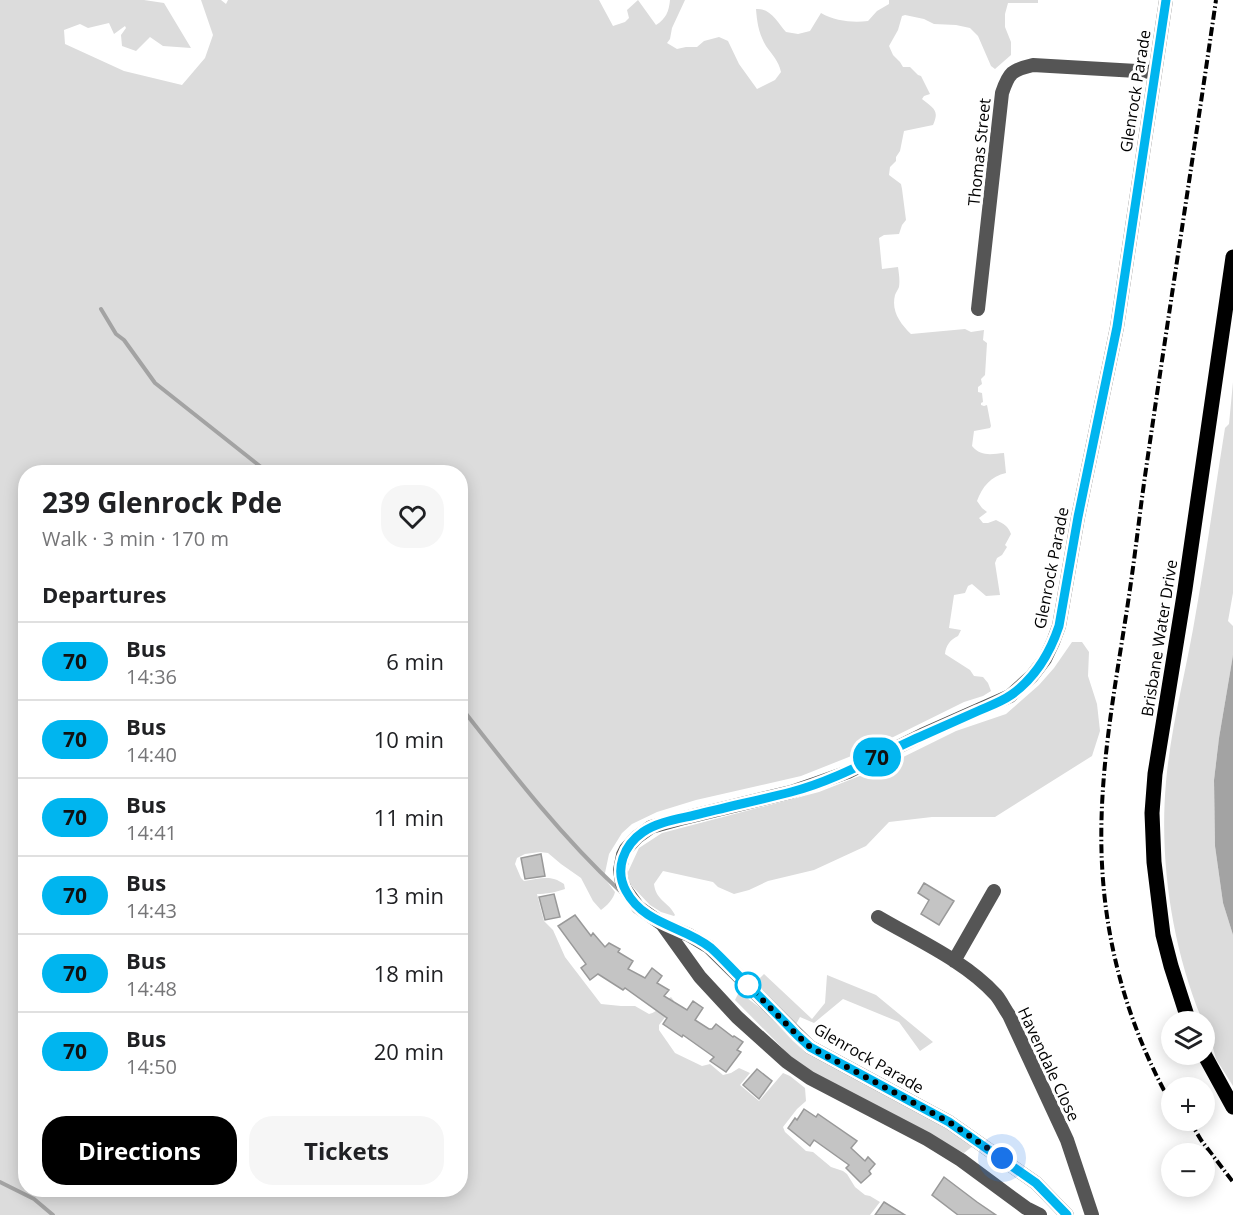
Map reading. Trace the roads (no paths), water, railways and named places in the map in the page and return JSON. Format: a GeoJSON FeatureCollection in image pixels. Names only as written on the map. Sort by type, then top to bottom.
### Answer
{"type":"FeatureCollection","features":[{"type":"Feature","properties":{"kind":"main road","name":"Brisbane Water Drive"},"geometry":{"type":"LineString","coordinates":[[1185,1011],[1163,935],[1154,862],[1152,813],[1155,774],[1185,589],[1233,258]]}},
{"type":"Feature","properties":{"kind":"main road"},"geometry":{"type":"LineString","coordinates":[[1210,1065],[1233,1107]]}},
{"type":"Feature","properties":{"kind":"street","name":"Glenrock Parade"},"geometry":{"type":"LineString","coordinates":[[1067,1215],[1036,1183],[949,1122],[810,1047],[710,947],[662,924],[638,907],[622,883],[620,870],[623,855],[631,843],[651,827],[804,788],[848,772],[922,735],[1010,696],[1032,676],[1045,659],[1059,626],[1078,517],[1117,327],[1166,0]]}},
{"type":"Feature","properties":{"kind":"street","name":"Thomas Street"},"geometry":{"type":"LineString","coordinates":[[978,309],[1002,93],[1007,78],[1017,69],[1034,66],[1154,72]]}},
{"type":"Feature","properties":{"kind":"street"},"geometry":{"type":"LineString","coordinates":[[954,961],[994,891]]}},
{"type":"Feature","properties":{"kind":"street","name":"Havendale Close"},"geometry":{"type":"LineString","coordinates":[[878,917],[954,961],[978,978],[997,997],[1009,1015],[1067,1140],[1092,1215]]}},
{"type":"Feature","properties":{"kind":"street","name":"Glenrock Parade"},"geometry":{"type":"LineString","coordinates":[[662,924],[700,976],[738,1017],[787,1062],[810,1078],[927,1138],[1026,1208],[1040,1215]]}},
{"type":"Feature","properties":{"kind":"waterway"},"geometry":{"type":"LineString","coordinates":[[101,309],[116,334],[124,340],[155,383],[258,465]]}},
{"type":"Feature","properties":{"kind":"waterway"},"geometry":{"type":"LineString","coordinates":[[468,716],[516,778],[576,847],[619,890]]}},
{"type":"Feature","properties":{"kind":"waterway"},"geometry":{"type":"LineString","coordinates":[[0,1182],[18,1191]]}},
{"type":"Feature","properties":{"kind":"waterway"},"geometry":{"type":"LineString","coordinates":[[30,1197],[53,1215]]}},
{"type":"Feature","properties":{"kind":"railway"},"geometry":{"type":"LineString","coordinates":[[1161,1085],[1135,1024],[1117,968],[1103,880],[1102,805],[1114,693],[1216,0]]}},
{"type":"Feature","properties":{"kind":"railway"},"geometry":{"type":"LineString","coordinates":[[1196,1131],[1233,1182]]}}]}
